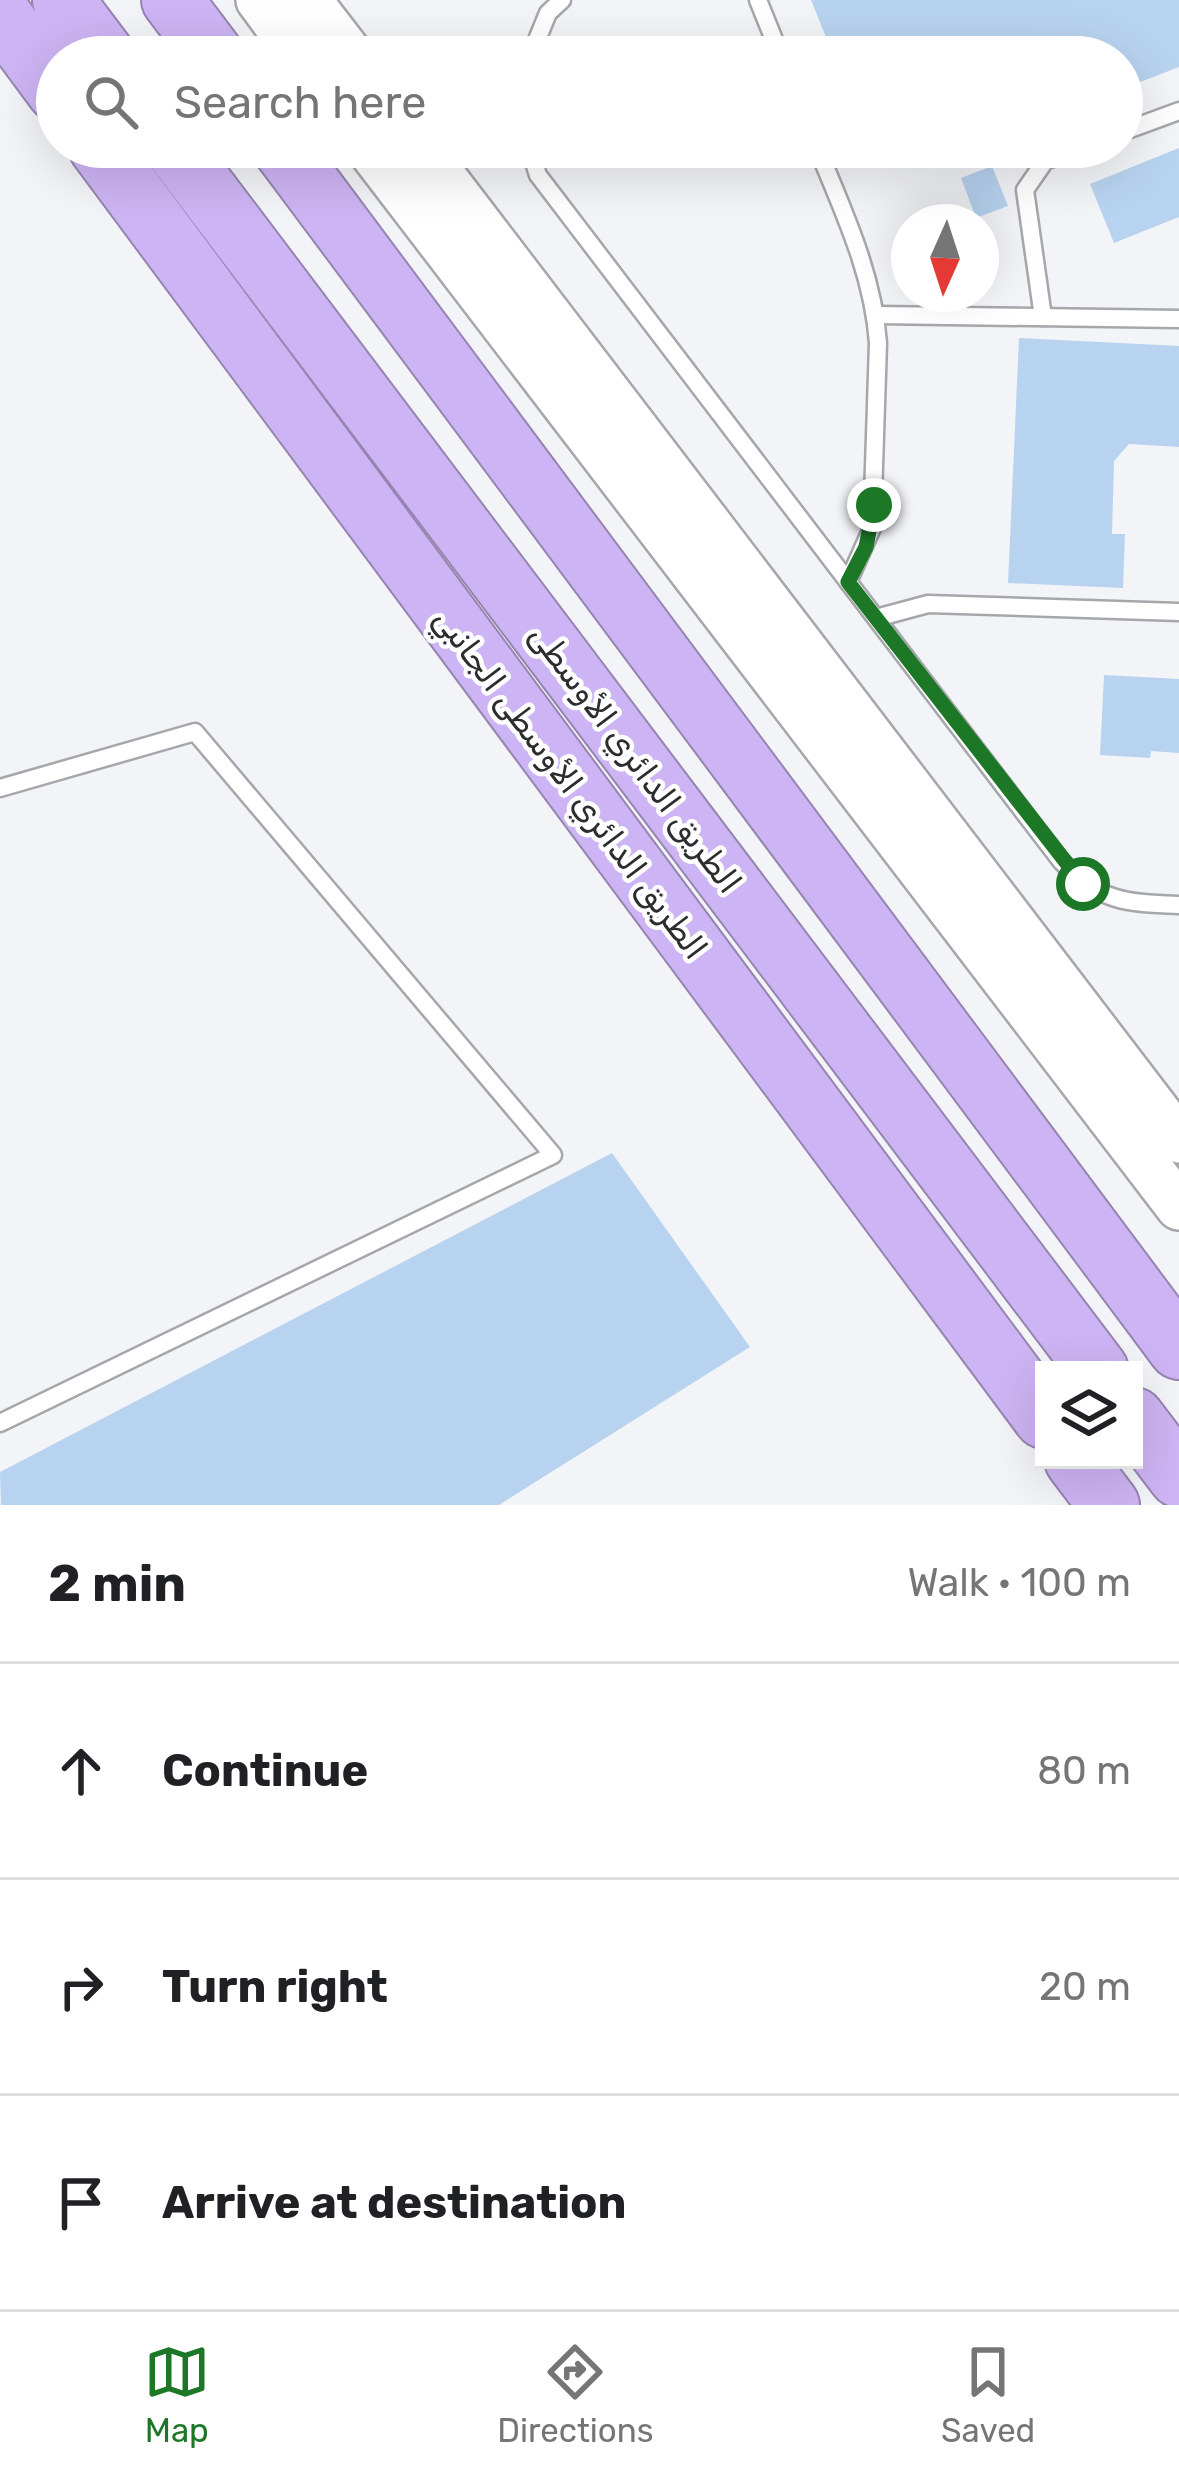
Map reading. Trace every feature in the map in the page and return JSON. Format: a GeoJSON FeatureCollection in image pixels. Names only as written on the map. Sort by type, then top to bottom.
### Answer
{"type":"FeatureCollection","features":[{"type":"Feature","properties":{"kind":"highway"},"geometry":{"type":"LineString","coordinates":[[63,0],[90,36]]}},
{"type":"Feature","properties":{"kind":"highway"},"geometry":{"type":"LineString","coordinates":[[172,0],[199,36]]}},
{"type":"Feature","properties":{"kind":"highway"},"geometry":{"type":"LineString","coordinates":[[0,14],[36,63]]}},
{"type":"Feature","properties":{"kind":"highway","name":"الطريق الدائري الأوسطى الجانبي"},"geometry":{"type":"LineString","coordinates":[[115,168],[1035,1406]]}},
{"type":"Feature","properties":{"kind":"highway","name":"الطريق الدائري الأوسطى"},"geometry":{"type":"LineString","coordinates":[[190,168],[1091,1361]]}},
{"type":"Feature","properties":{"kind":"highway"},"geometry":{"type":"LineString","coordinates":[[298,168],[1179,1349]]}},
{"type":"Feature","properties":{"kind":"highway"},"geometry":{"type":"LineString","coordinates":[[1143,1430],[1179,1478]]}},
{"type":"Feature","properties":{"kind":"highway"},"geometry":{"type":"LineString","coordinates":[[1082,1469],[1108,1505]]}},
{"type":"Feature","properties":{"kind":"main road"},"geometry":{"type":"LineString","coordinates":[[260,0],[286,36]]}},
{"type":"Feature","properties":{"kind":"main road"},"geometry":{"type":"LineString","coordinates":[[308,0],[336,36]]}},
{"type":"Feature","properties":{"kind":"main road"},"geometry":{"type":"LineString","coordinates":[[384,168],[1179,1207]]}},
{"type":"Feature","properties":{"kind":"main road"},"geometry":{"type":"LineString","coordinates":[[436,168],[1175,1131]]}},
{"type":"Feature","properties":{"kind":"lane"},"geometry":{"type":"LineString","coordinates":[[539,36],[548,13],[562,0]]}},
{"type":"Feature","properties":{"kind":"lane"},"geometry":{"type":"LineString","coordinates":[[758,0],[773,36]]}},
{"type":"Feature","properties":{"kind":"lane"},"geometry":{"type":"LineString","coordinates":[[1143,124],[1179,111]]}},
{"type":"Feature","properties":{"kind":"lane"},"geometry":{"type":"LineString","coordinates":[[536,168],[1083,884],[1107,898],[1179,905]]}},
{"type":"Feature","properties":{"kind":"lane"},"geometry":{"type":"LineString","coordinates":[[825,168],[863,261],[876,315],[874,505],[866,547],[848,582]]}},
{"type":"Feature","properties":{"kind":"lane"},"geometry":{"type":"LineString","coordinates":[[1040,168],[1025,190],[1043,317]]}},
{"type":"Feature","properties":{"kind":"lane"},"geometry":{"type":"LineString","coordinates":[[876,315],[1179,319]]}},
{"type":"Feature","properties":{"kind":"lane"},"geometry":{"type":"LineString","coordinates":[[876,618],[928,604],[1179,612]]}},
{"type":"Feature","properties":{"kind":"lane"},"geometry":{"type":"LineString","coordinates":[[0,788],[195,732],[553,1154],[0,1423]]}},
{"type":"Feature","properties":{"kind":"building"},"geometry":{"type":"Polygon","coordinates":[[[811,0],[1179,0],[1179,67],[1143,81],[1143,36],[826,36],[811,0]]]}},
{"type":"Feature","properties":{"kind":"building"},"geometry":{"type":"Polygon","coordinates":[[[1179,148],[1179,217],[1114,243],[1090,184],[1130,168],[1143,168],[1143,163],[1179,148]]]}},
{"type":"Feature","properties":{"kind":"building"},"geometry":{"type":"Polygon","coordinates":[[[993,168],[1008,206],[999,209],[999,204],[971,204],[961,178],[993,168]]]}},
{"type":"Feature","properties":{"kind":"building"},"geometry":{"type":"Polygon","coordinates":[[[1019,338],[1179,346],[1179,447],[1129,444],[1114,461],[1112,534],[1125,534],[1123,588],[1008,583],[1019,338]]]}},
{"type":"Feature","properties":{"kind":"building"},"geometry":{"type":"Polygon","coordinates":[[[1104,675],[1179,679],[1179,753],[1151,751],[1150,758],[1100,755],[1104,675]]]}},
{"type":"Feature","properties":{"kind":"building"},"geometry":{"type":"Polygon","coordinates":[[[612,1153],[750,1347],[499,1505],[1,1505],[0,1472],[612,1153]]]}},
{"type":"Feature","properties":{"kind":"route"},"geometry":{"type":"LineString","coordinates":[[874,505],[866,547],[848,582],[1083,884]]}}]}
